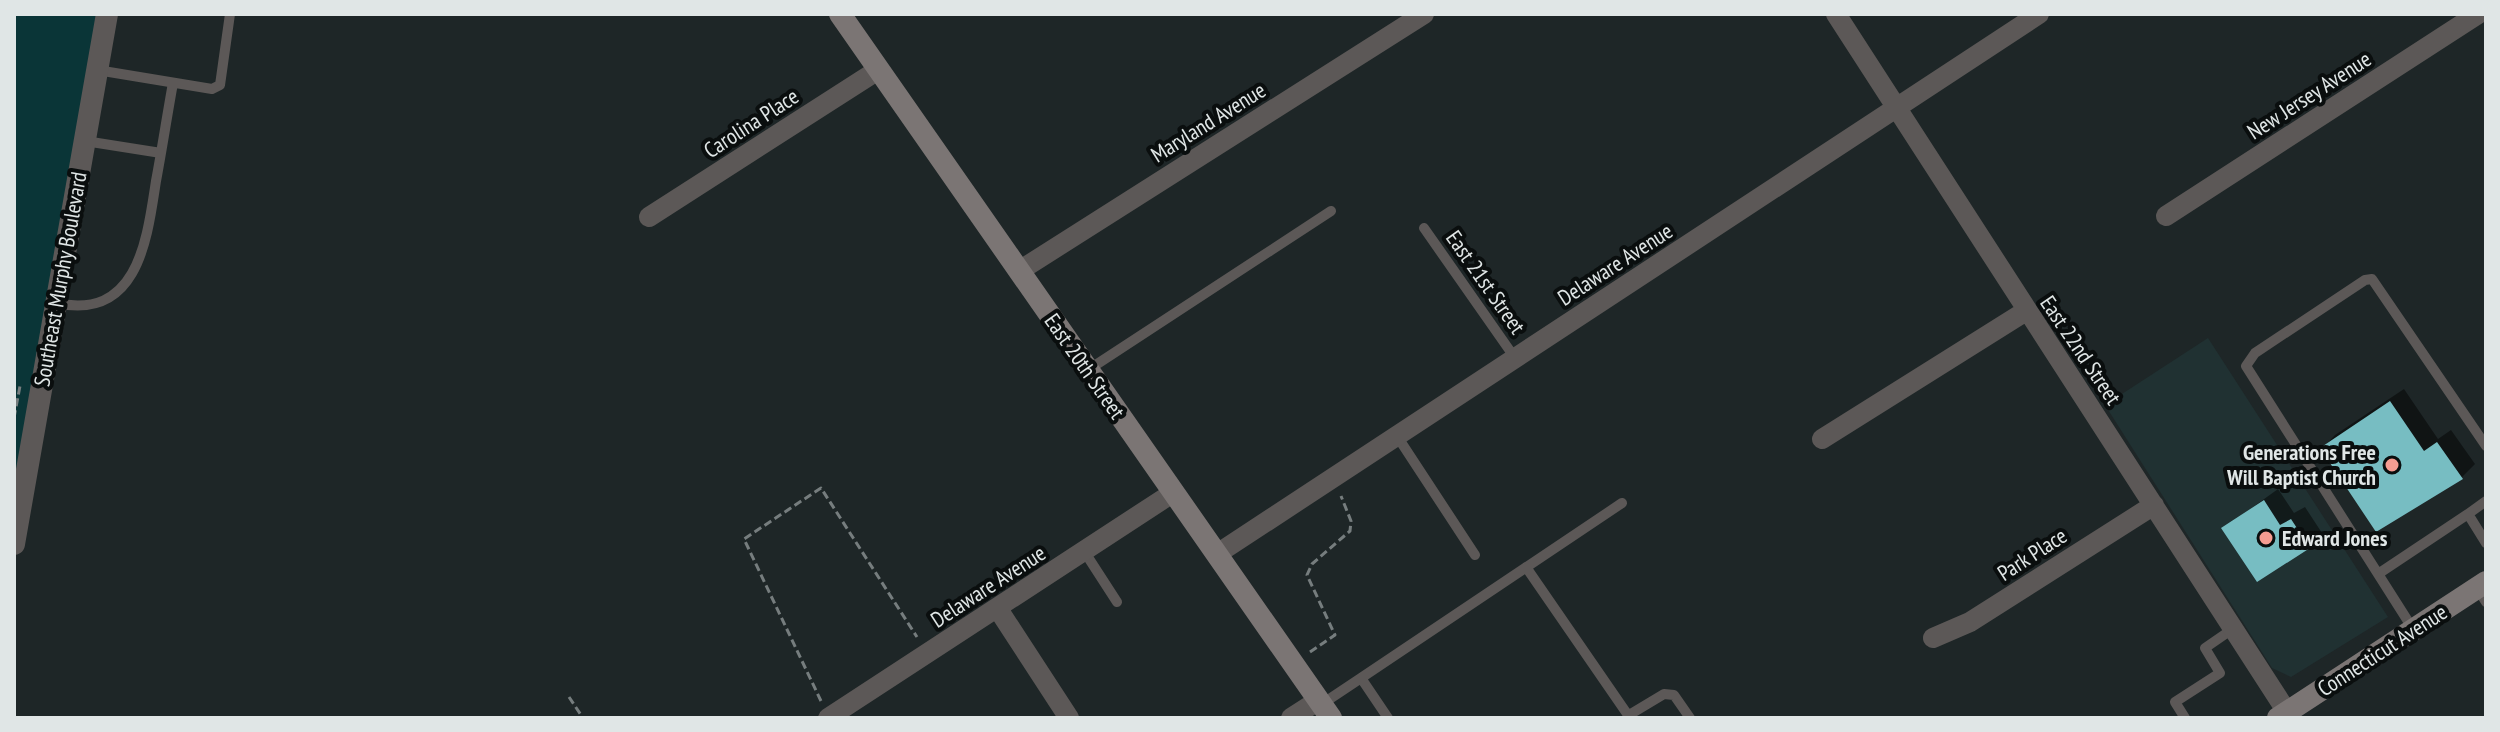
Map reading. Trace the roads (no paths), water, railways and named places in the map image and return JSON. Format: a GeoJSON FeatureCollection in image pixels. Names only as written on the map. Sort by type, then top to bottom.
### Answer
{"type":"FeatureCollection","features":[{"type":"Feature","properties":{"kind":"main road","name":"East 20th Street"},"geometry":{"type":"LineString","coordinates":[[840,14],[1324,707]]}},
{"type":"Feature","properties":{"kind":"main road","name":"Connecticut Avenue"},"geometry":{"type":"LineString","coordinates":[[2282,715],[2414,630],[2483,591]]}},
{"type":"Feature","properties":{"kind":"street","name":"Southeast Murphy Boulevard"},"geometry":{"type":"LineString","coordinates":[[14,544],[107,14]]}},
{"type":"Feature","properties":{"kind":"street","name":"Maryland Avenue"},"geometry":{"type":"LineString","coordinates":[[1019,271],[1424,14]]}},
{"type":"Feature","properties":{"kind":"street","name":"East 22nd Street"},"geometry":{"type":"LineString","coordinates":[[1836,14],[2234,628],[2282,715]]}},
{"type":"Feature","properties":{"kind":"street","name":"Delaware Avenue"},"geometry":{"type":"LineString","coordinates":[[1217,554],[2039,14]]}},
{"type":"Feature","properties":{"kind":"street","name":"New Jersey Avenue"},"geometry":{"type":"LineString","coordinates":[[2166,216],[2478,14]]}},
{"type":"Feature","properties":{"kind":"street","name":"Carolina Place"},"geometry":{"type":"LineString","coordinates":[[649,217],[878,70]]}},
{"type":"Feature","properties":{"kind":"street"},"geometry":{"type":"LineString","coordinates":[[1822,439],[2026,311]]}},
{"type":"Feature","properties":{"kind":"street","name":"Delaware Avenue"},"geometry":{"type":"LineString","coordinates":[[828,718],[1174,492]]}},
{"type":"Feature","properties":{"kind":"street","name":"Park Place"},"geometry":{"type":"LineString","coordinates":[[1933,638],[1970,622],[2154,505]]}},
{"type":"Feature","properties":{"kind":"street"},"geometry":{"type":"LineString","coordinates":[[998,609],[1069,718]]}},
{"type":"Feature","properties":{"kind":"street"},"geometry":{"type":"LineString","coordinates":[[1291,718],[1324,707]]}},
{"type":"Feature","properties":{"kind":"lane"},"geometry":{"type":"LineString","coordinates":[[97,70],[212,89],[220,85],[230,14]]}},
{"type":"Feature","properties":{"kind":"lane"},"geometry":{"type":"LineString","coordinates":[[56,303],[75,307],[95,306],[116,293],[133,273],[145,250],[173,83]]}},
{"type":"Feature","properties":{"kind":"lane"},"geometry":{"type":"LineString","coordinates":[[85,141],[161,153]]}},
{"type":"Feature","properties":{"kind":"lane"},"geometry":{"type":"LineString","coordinates":[[1088,370],[1331,211]]}},
{"type":"Feature","properties":{"kind":"lane","name":"East 21st Street"},"geometry":{"type":"LineString","coordinates":[[1424,228],[1515,358]]}},
{"type":"Feature","properties":{"kind":"lane"},"geometry":{"type":"LineString","coordinates":[[2414,630],[2246,366],[2255,353],[2365,280],[2372,279],[2486,446]]}},
{"type":"Feature","properties":{"kind":"lane"},"geometry":{"type":"LineString","coordinates":[[1397,436],[1475,555]]}},
{"type":"Feature","properties":{"kind":"lane"},"geometry":{"type":"LineString","coordinates":[[2378,574],[2486,501]]}},
{"type":"Feature","properties":{"kind":"lane"},"geometry":{"type":"LineString","coordinates":[[1324,707],[1361,678],[1622,503]]}},
{"type":"Feature","properties":{"kind":"lane"},"geometry":{"type":"LineString","coordinates":[[2468,514],[2486,543]]}},
{"type":"Feature","properties":{"kind":"lane"},"geometry":{"type":"LineString","coordinates":[[1084,551],[1117,602]]}},
{"type":"Feature","properties":{"kind":"lane"},"geometry":{"type":"LineString","coordinates":[[1526,567],[1629,717],[1664,694],[1674,695],[1690,718]]}},
{"type":"Feature","properties":{"kind":"lane"},"geometry":{"type":"LineString","coordinates":[[2185,718],[2175,702],[2220,673],[2205,648],[2234,628]]}},
{"type":"Feature","properties":{"kind":"lane"},"geometry":{"type":"LineString","coordinates":[[1361,678],[1388,718]]}},
{"type":"Feature","properties":{"kind":"place","name":"Generations Free Will Baptist Church"},"geometry":{"type":"Point","coordinates":[2392,465]}},
{"type":"Feature","properties":{"kind":"place","name":"Edward Jones"},"geometry":{"type":"Point","coordinates":[2266,538]}}]}
